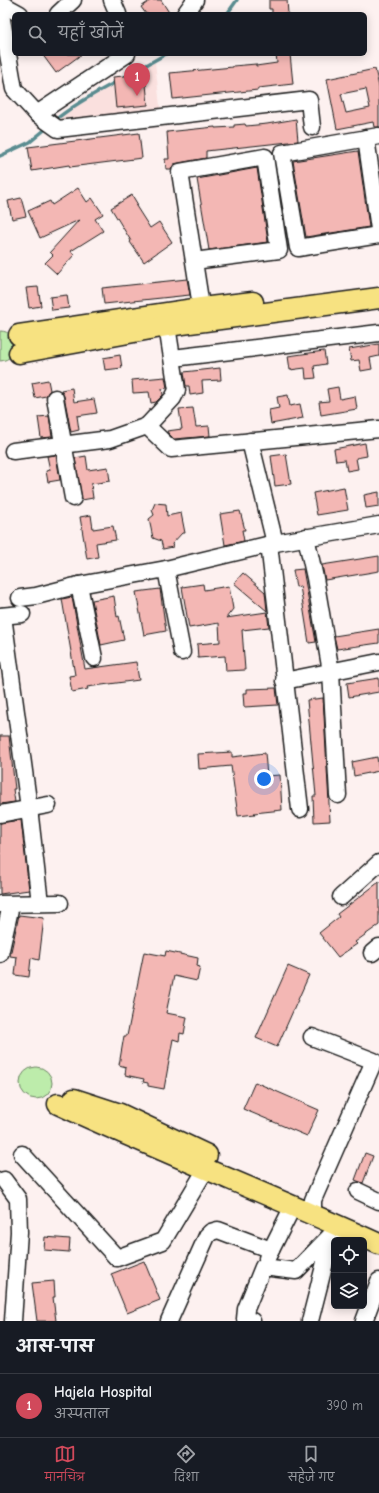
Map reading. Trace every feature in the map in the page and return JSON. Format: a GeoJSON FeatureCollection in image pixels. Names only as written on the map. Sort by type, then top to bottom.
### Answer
{"type":"FeatureCollection","features":[{"type":"Feature","properties":{"kind":"main road"},"geometry":{"type":"LineString","coordinates":[[379,287],[202,315],[19,344],[167,326],[202,315],[379,298]]}},
{"type":"Feature","properties":{"kind":"main road"},"geometry":{"type":"LineString","coordinates":[[379,1229],[313,1207],[293,1206],[116,1130],[61,1100],[120,1114],[313,1207],[379,1244]]}},
{"type":"Feature","properties":{"kind":"street"},"geometry":{"type":"LineString","coordinates":[[60,12],[73,0]]}},
{"type":"Feature","properties":{"kind":"street"},"geometry":{"type":"LineString","coordinates":[[112,0],[117,12]]}},
{"type":"Feature","properties":{"kind":"street"},"geometry":{"type":"LineString","coordinates":[[186,12],[195,0]]}},
{"type":"Feature","properties":{"kind":"street"},"geometry":{"type":"LineString","coordinates":[[0,3],[16,12]]}},
{"type":"Feature","properties":{"kind":"street"},"geometry":{"type":"LineString","coordinates":[[0,8],[14,89],[37,114],[58,129],[309,100],[312,127]]}},
{"type":"Feature","properties":{"kind":"street"},"geometry":{"type":"LineString","coordinates":[[37,114],[124,56]]}},
{"type":"Feature","properties":{"kind":"street"},"geometry":{"type":"LineString","coordinates":[[379,229],[372,137],[282,153],[298,248],[379,235]]}},
{"type":"Feature","properties":{"kind":"street"},"geometry":{"type":"LineString","coordinates":[[194,261],[278,250],[265,157],[180,172],[202,315]]}},
{"type":"Feature","properties":{"kind":"street"},"geometry":{"type":"LineString","coordinates":[[13,451],[110,438],[147,426],[173,398],[177,390],[167,326]]}},
{"type":"Feature","properties":{"kind":"street"},"geometry":{"type":"LineString","coordinates":[[173,358],[379,333]]}},
{"type":"Feature","properties":{"kind":"street"},"geometry":{"type":"LineString","coordinates":[[55,398],[73,498]]}},
{"type":"Feature","properties":{"kind":"street"},"geometry":{"type":"LineString","coordinates":[[147,426],[171,449],[379,429]]}},
{"type":"Feature","properties":{"kind":"street"},"geometry":{"type":"LineString","coordinates":[[250,441],[272,544],[284,681],[300,809]]}},
{"type":"Feature","properties":{"kind":"street"},"geometry":{"type":"LineString","coordinates":[[40,903],[30,808],[2,616],[21,606],[79,585],[166,569],[306,537],[379,525]]}},
{"type":"Feature","properties":{"kind":"street"},"geometry":{"type":"LineString","coordinates":[[306,537],[315,578],[331,672],[338,795]]}},
{"type":"Feature","properties":{"kind":"street"},"geometry":{"type":"LineString","coordinates":[[166,569],[182,652]]}},
{"type":"Feature","properties":{"kind":"street"},"geometry":{"type":"LineString","coordinates":[[79,585],[94,658]]}},
{"type":"Feature","properties":{"kind":"street"},"geometry":{"type":"LineString","coordinates":[[284,681],[379,662]]}},
{"type":"Feature","properties":{"kind":"street"},"geometry":{"type":"LineString","coordinates":[[0,814],[48,805]]}},
{"type":"Feature","properties":{"kind":"street"},"geometry":{"type":"LineString","coordinates":[[341,897],[379,863]]}},
{"type":"Feature","properties":{"kind":"street"},"geometry":{"type":"LineString","coordinates":[[0,954],[5,904],[60,903]]}},
{"type":"Feature","properties":{"kind":"street"},"geometry":{"type":"LineString","coordinates":[[312,1037],[374,1061],[313,1207]]}},
{"type":"Feature","properties":{"kind":"street"},"geometry":{"type":"LineString","coordinates":[[22,1154],[117,1258],[163,1241],[206,1169]]}},
{"type":"Feature","properties":{"kind":"street"},"geometry":{"type":"LineString","coordinates":[[4,1180],[18,1199],[19,1232],[13,1321]]}},
{"type":"Feature","properties":{"kind":"street"},"geometry":{"type":"LineString","coordinates":[[358,1190],[379,1201]]}},
{"type":"Feature","properties":{"kind":"street"},"geometry":{"type":"LineString","coordinates":[[247,1320],[246,1309],[263,1267],[293,1206]]}},
{"type":"Feature","properties":{"kind":"street"},"geometry":{"type":"LineString","coordinates":[[169,1321],[207,1236],[212,1232],[218,1230],[271,1250]]}},
{"type":"Feature","properties":{"kind":"street"},"geometry":{"type":"LineString","coordinates":[[263,1267],[296,1271],[333,1233]]}},
{"type":"Feature","properties":{"kind":"street"},"geometry":{"type":"LineString","coordinates":[[333,1233],[342,1237]]}},
{"type":"Feature","properties":{"kind":"street"},"geometry":{"type":"LineString","coordinates":[[310,1321],[333,1233]]}},
{"type":"Feature","properties":{"kind":"street"},"geometry":{"type":"LineString","coordinates":[[367,1247],[379,1252]]}},
{"type":"Feature","properties":{"kind":"street"},"geometry":{"type":"LineString","coordinates":[[364,1321],[379,1282]]}},
{"type":"Feature","properties":{"kind":"shaded area"},"geometry":{"type":"Polygon","coordinates":[[[155,62],[161,115],[52,124],[65,113],[89,98],[155,62]]]}},
{"type":"Feature","properties":{"kind":"green space"},"geometry":{"type":"Polygon","coordinates":[[[0,331],[7,332],[11,336],[14,340],[15,346],[11,356],[0,361],[0,331]]]}},
{"type":"Feature","properties":{"kind":"green space"},"geometry":{"type":"Polygon","coordinates":[[[33,1067],[39,1067],[48,1071],[52,1083],[48,1095],[39,1099],[33,1099],[24,1095],[20,1086],[20,1080],[24,1071],[33,1067]]]}},
{"type":"Feature","properties":{"kind":"building"},"geometry":{"type":"Polygon","coordinates":[[[151,0],[161,0],[169,12],[145,12],[141,7],[151,0]]]}},
{"type":"Feature","properties":{"kind":"building"},"geometry":{"type":"Polygon","coordinates":[[[269,0],[287,0],[288,12],[272,12],[272,9],[269,9],[269,0]]]}},
{"type":"Feature","properties":{"kind":"building"},"geometry":{"type":"Polygon","coordinates":[[[43,56],[79,56],[56,73],[43,56]]]}},
{"type":"Feature","properties":{"kind":"building"},"geometry":{"type":"Polygon","coordinates":[[[276,56],[290,56],[293,84],[258,88],[258,90],[173,99],[170,73],[277,63],[276,56]]]}},
{"type":"Feature","properties":{"kind":"building"},"geometry":{"type":"Polygon","coordinates":[[[375,69],[379,87],[379,127],[374,127],[373,122],[337,129],[327,79],[375,69]],[[366,89],[341,94],[346,113],[370,108],[366,89]]]}},
{"type":"Feature","properties":{"kind":"building"},"geometry":{"type":"Polygon","coordinates":[[[145,74],[148,105],[116,108],[113,77],[145,74]]]}},
{"type":"Feature","properties":{"kind":"building"},"geometry":{"type":"Polygon","coordinates":[[[296,119],[298,141],[206,151],[206,158],[174,164],[171,169],[166,169],[165,159],[169,159],[167,132],[215,127],[234,127],[234,125],[245,124],[246,126],[267,124],[296,119]]]}},
{"type":"Feature","properties":{"kind":"building"},"geometry":{"type":"Polygon","coordinates":[[[139,133],[142,158],[70,167],[69,165],[32,171],[28,147],[139,133]]]}},
{"type":"Feature","properties":{"kind":"building"},"geometry":{"type":"Polygon","coordinates":[[[358,151],[369,227],[306,237],[293,161],[358,151]]]}},
{"type":"Feature","properties":{"kind":"building"},"geometry":{"type":"Polygon","coordinates":[[[257,168],[268,242],[209,250],[197,179],[257,168]]]}},
{"type":"Feature","properties":{"kind":"building"},"geometry":{"type":"Polygon","coordinates":[[[78,188],[87,202],[92,198],[103,214],[95,219],[103,231],[71,251],[74,255],[57,274],[45,263],[53,255],[50,252],[79,220],[40,238],[28,211],[50,201],[52,205],[78,188]]]}},
{"type":"Feature","properties":{"kind":"building"},"geometry":{"type":"Polygon","coordinates":[[[132,195],[138,205],[136,206],[150,228],[159,222],[172,242],[144,262],[130,242],[131,241],[111,208],[132,195]]]}},
{"type":"Feature","properties":{"kind":"building"},"geometry":{"type":"Polygon","coordinates":[[[21,198],[26,216],[12,219],[8,201],[21,198]]]}},
{"type":"Feature","properties":{"kind":"building"},"geometry":{"type":"Polygon","coordinates":[[[187,279],[190,295],[104,304],[102,288],[187,279]]]}},
{"type":"Feature","properties":{"kind":"building"},"geometry":{"type":"Polygon","coordinates":[[[38,287],[41,306],[29,308],[26,288],[38,287]]]}},
{"type":"Feature","properties":{"kind":"building"},"geometry":{"type":"Polygon","coordinates":[[[67,295],[69,308],[52,310],[50,297],[67,295]]]}},
{"type":"Feature","properties":{"kind":"building"},"geometry":{"type":"Polygon","coordinates":[[[379,344],[379,356],[370,358],[372,369],[361,371],[359,360],[351,361],[349,349],[379,344]]]}},
{"type":"Feature","properties":{"kind":"building"},"geometry":{"type":"Polygon","coordinates":[[[324,351],[326,364],[314,366],[316,378],[306,379],[305,368],[290,370],[288,356],[324,351]]]}},
{"type":"Feature","properties":{"kind":"building"},"geometry":{"type":"Polygon","coordinates":[[[120,355],[122,368],[105,370],[103,358],[120,355]]]}},
{"type":"Feature","properties":{"kind":"building"},"geometry":{"type":"Polygon","coordinates":[[[220,368],[221,380],[202,381],[203,393],[190,395],[189,386],[186,386],[184,372],[220,368]]]}},
{"type":"Feature","properties":{"kind":"building"},"geometry":{"type":"Polygon","coordinates":[[[165,377],[167,388],[162,389],[163,395],[156,402],[151,403],[149,392],[133,393],[132,380],[165,377]]]}},
{"type":"Feature","properties":{"kind":"building"},"geometry":{"type":"Polygon","coordinates":[[[48,380],[50,390],[46,396],[35,398],[32,383],[48,380]]]}},
{"type":"Feature","properties":{"kind":"building"},"geometry":{"type":"Polygon","coordinates":[[[338,387],[340,399],[355,396],[357,409],[321,415],[319,402],[329,401],[327,389],[338,387]]]}},
{"type":"Feature","properties":{"kind":"building"},"geometry":{"type":"Polygon","coordinates":[[[72,388],[74,402],[94,399],[97,413],[77,416],[79,430],[71,432],[64,396],[61,390],[72,388]]]}},
{"type":"Feature","properties":{"kind":"building"},"geometry":{"type":"Polygon","coordinates":[[[288,395],[290,406],[300,404],[303,418],[271,424],[269,410],[279,408],[277,397],[288,395]]]}},
{"type":"Feature","properties":{"kind":"building"},"geometry":{"type":"Polygon","coordinates":[[[193,408],[196,427],[209,426],[210,436],[174,439],[167,431],[182,429],[179,409],[193,408]]]}},
{"type":"Feature","properties":{"kind":"building"},"geometry":{"type":"Polygon","coordinates":[[[49,416],[52,437],[41,438],[38,417],[49,416]]]}},
{"type":"Feature","properties":{"kind":"building"},"geometry":{"type":"Polygon","coordinates":[[[365,443],[367,456],[356,458],[358,469],[347,471],[345,460],[336,461],[334,449],[365,443]]]}},
{"type":"Feature","properties":{"kind":"building"},"geometry":{"type":"Polygon","coordinates":[[[286,454],[291,484],[275,486],[271,456],[286,454]]]}},
{"type":"Feature","properties":{"kind":"building"},"geometry":{"type":"Polygon","coordinates":[[[56,455],[60,480],[48,482],[46,471],[50,470],[47,456],[56,455]]]}},
{"type":"Feature","properties":{"kind":"building"},"geometry":{"type":"Polygon","coordinates":[[[86,456],[88,470],[108,467],[110,481],[91,484],[93,498],[82,500],[75,458],[86,456]]]}},
{"type":"Feature","properties":{"kind":"building"},"geometry":{"type":"Polygon","coordinates":[[[344,487],[348,510],[317,515],[313,493],[344,487]]]}},
{"type":"Feature","properties":{"kind":"building"},"geometry":{"type":"Polygon","coordinates":[[[379,492],[379,506],[366,508],[364,495],[379,492]]]}},
{"type":"Feature","properties":{"kind":"building"},"geometry":{"type":"Polygon","coordinates":[[[155,503],[166,504],[167,516],[181,513],[185,533],[182,533],[172,544],[173,547],[163,549],[161,541],[153,538],[149,519],[154,515],[152,510],[155,503]]]}},
{"type":"Feature","properties":{"kind":"building"},"geometry":{"type":"Polygon","coordinates":[[[240,511],[245,530],[242,530],[244,541],[225,545],[220,514],[240,511]]]}},
{"type":"Feature","properties":{"kind":"building"},"geometry":{"type":"Polygon","coordinates":[[[91,515],[93,529],[113,526],[116,540],[96,543],[98,557],[87,559],[80,517],[91,515]]]}},
{"type":"Feature","properties":{"kind":"building"},"geometry":{"type":"Polygon","coordinates":[[[379,556],[379,571],[325,580],[322,565],[379,556]]]}},
{"type":"Feature","properties":{"kind":"building"},"geometry":{"type":"Polygon","coordinates":[[[303,569],[316,642],[309,643],[300,586],[296,587],[293,570],[303,569]]]}},
{"type":"Feature","properties":{"kind":"building"},"geometry":{"type":"Polygon","coordinates":[[[243,573],[265,592],[267,611],[234,583],[243,573]]]}},
{"type":"Feature","properties":{"kind":"building"},"geometry":{"type":"Polygon","coordinates":[[[203,584],[204,590],[229,586],[233,609],[226,618],[267,612],[269,627],[242,630],[245,670],[226,671],[225,656],[198,658],[197,644],[220,642],[219,623],[189,628],[182,587],[203,584]]]}},
{"type":"Feature","properties":{"kind":"building"},"geometry":{"type":"Polygon","coordinates":[[[160,589],[166,631],[144,635],[136,592],[160,589]]]}},
{"type":"Feature","properties":{"kind":"building"},"geometry":{"type":"Polygon","coordinates":[[[114,596],[117,617],[119,616],[124,640],[101,645],[92,600],[114,596]]]}},
{"type":"Feature","properties":{"kind":"building"},"geometry":{"type":"Polygon","coordinates":[[[72,597],[85,669],[136,662],[139,680],[87,687],[88,689],[72,692],[69,676],[75,675],[62,599],[72,597]]]}},
{"type":"Feature","properties":{"kind":"building"},"geometry":{"type":"Polygon","coordinates":[[[379,629],[379,643],[337,649],[334,636],[379,629]]]}},
{"type":"Feature","properties":{"kind":"building"},"geometry":{"type":"Polygon","coordinates":[[[379,678],[379,692],[349,697],[347,683],[379,678]]]}},
{"type":"Feature","properties":{"kind":"building"},"geometry":{"type":"Polygon","coordinates":[[[276,688],[278,705],[244,707],[243,693],[247,693],[247,689],[276,688]]]}},
{"type":"Feature","properties":{"kind":"building"},"geometry":{"type":"Polygon","coordinates":[[[323,698],[330,821],[314,822],[313,796],[316,796],[307,700],[323,698]]]}},
{"type":"Feature","properties":{"kind":"building"},"geometry":{"type":"Polygon","coordinates":[[[0,736],[9,736],[15,802],[0,804],[0,736]]]}},
{"type":"Feature","properties":{"kind":"building"},"geometry":{"type":"Polygon","coordinates":[[[232,752],[232,757],[265,753],[267,776],[280,775],[282,810],[238,816],[231,766],[199,769],[198,754],[232,752]]]}},
{"type":"Feature","properties":{"kind":"building"},"geometry":{"type":"Polygon","coordinates":[[[377,757],[379,771],[354,776],[352,762],[377,757]]]}},
{"type":"Feature","properties":{"kind":"building"},"geometry":{"type":"Polygon","coordinates":[[[21,820],[29,890],[0,894],[0,823],[21,820]]]}},
{"type":"Feature","properties":{"kind":"building"},"geometry":{"type":"Polygon","coordinates":[[[379,882],[379,925],[355,942],[357,944],[338,957],[319,933],[339,917],[337,914],[379,882]]]}},
{"type":"Feature","properties":{"kind":"building"},"geometry":{"type":"Polygon","coordinates":[[[19,915],[44,918],[39,960],[31,958],[29,977],[15,975],[17,957],[10,956],[19,915]]]}},
{"type":"Feature","properties":{"kind":"building"},"geometry":{"type":"Polygon","coordinates":[[[166,951],[198,958],[197,966],[200,967],[197,981],[174,976],[166,1013],[187,1017],[184,1034],[180,1033],[179,1041],[173,1039],[164,1089],[148,1086],[148,1083],[143,1082],[144,1079],[125,1075],[126,1067],[119,1065],[124,1036],[127,1036],[144,952],[165,956],[166,951]]]}},
{"type":"Feature","properties":{"kind":"building"},"geometry":{"type":"Polygon","coordinates":[[[288,966],[309,975],[277,1047],[256,1038],[288,966]]]}},
{"type":"Feature","properties":{"kind":"building"},"geometry":{"type":"Polygon","coordinates":[[[255,1082],[319,1110],[307,1136],[243,1109],[255,1082]]]}},
{"type":"Feature","properties":{"kind":"building"},"geometry":{"type":"Polygon","coordinates":[[[365,1153],[373,1156],[363,1183],[355,1180],[365,1153]]]}},
{"type":"Feature","properties":{"kind":"building"},"geometry":{"type":"Polygon","coordinates":[[[45,1237],[70,1239],[69,1252],[44,1250],[45,1237]]]}},
{"type":"Feature","properties":{"kind":"building"},"geometry":{"type":"Polygon","coordinates":[[[144,1261],[160,1300],[127,1313],[111,1274],[144,1261]]]}},
{"type":"Feature","properties":{"kind":"building"},"geometry":{"type":"Polygon","coordinates":[[[54,1281],[55,1297],[53,1297],[56,1321],[37,1321],[32,1283],[54,1281]]]}},
{"type":"Feature","properties":{"kind":"waterway"},"geometry":{"type":"LineString","coordinates":[[228,12],[237,0]]}},
{"type":"Feature","properties":{"kind":"waterway"},"geometry":{"type":"LineString","coordinates":[[123,78],[162,56]]}},
{"type":"Feature","properties":{"kind":"waterway"},"geometry":{"type":"LineString","coordinates":[[54,121],[76,105],[116,82]]}},
{"type":"Feature","properties":{"kind":"waterway"},"geometry":{"type":"LineString","coordinates":[[0,156],[30,142],[48,127]]}},
{"type":"Feature","properties":{"kind":"place","name":"Hajela Hospital"},"geometry":{"type":"Point","coordinates":[137,96]}}]}
